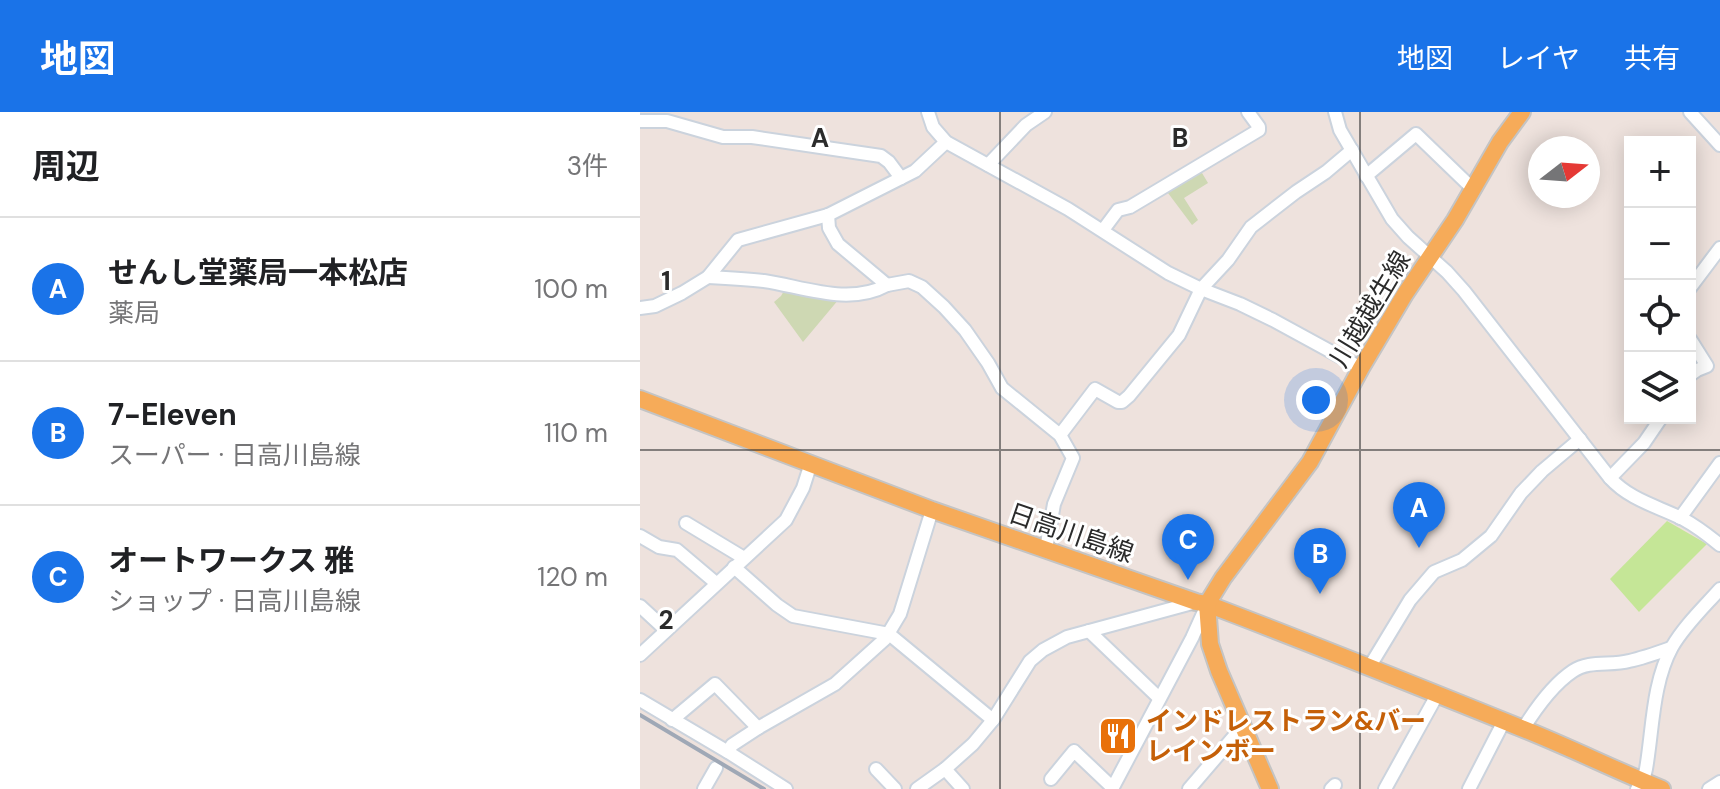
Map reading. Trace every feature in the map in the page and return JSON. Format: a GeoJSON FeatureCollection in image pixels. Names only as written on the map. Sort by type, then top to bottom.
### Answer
{"type":"FeatureCollection","features":[{"type":"Feature","properties":{"kind":"main road","name":"川越越生線"},"geometry":{"type":"LineString","coordinates":[[1202,603],[1310,462],[1405,294],[1522,112]]}},
{"type":"Feature","properties":{"kind":"main road","name":"日高川島線"},"geometry":{"type":"LineString","coordinates":[[640,399],[932,510],[1202,603],[1370,666],[1523,729],[1640,785],[1662,789]]}},
{"type":"Feature","properties":{"kind":"main road"},"geometry":{"type":"LineString","coordinates":[[1202,603],[1210,644],[1270,789]]}},
{"type":"Feature","properties":{"kind":"street"},"geometry":{"type":"LineString","coordinates":[[928,112],[933,127],[946,142],[1103,230],[1168,273],[1262,315],[1361,368]]}},
{"type":"Feature","properties":{"kind":"street"},"geometry":{"type":"LineString","coordinates":[[988,165],[1026,125],[1045,112]]}},
{"type":"Feature","properties":{"kind":"street"},"geometry":{"type":"LineString","coordinates":[[1103,230],[1118,210],[1130,207],[1259,130],[1248,112]]}},
{"type":"Feature","properties":{"kind":"street"},"geometry":{"type":"LineString","coordinates":[[1335,112],[1340,130],[1392,219],[1464,291],[1618,487],[1634,498],[1680,518],[1720,545]]}},
{"type":"Feature","properties":{"kind":"street"},"geometry":{"type":"LineString","coordinates":[[1690,112],[1720,145]]}},
{"type":"Feature","properties":{"kind":"street"},"geometry":{"type":"LineString","coordinates":[[640,121],[667,121],[723,137],[752,137],[881,156],[901,178]]}},
{"type":"Feature","properties":{"kind":"street"},"geometry":{"type":"LineString","coordinates":[[1366,176],[1416,134],[1473,189]]}},
{"type":"Feature","properties":{"kind":"street"},"geometry":{"type":"LineString","coordinates":[[640,308],[655,306],[708,277],[738,240],[828,215],[915,171],[946,142]]}},
{"type":"Feature","properties":{"kind":"street"},"geometry":{"type":"LineString","coordinates":[[1060,435],[1095,389],[1118,402],[1129,396],[1179,335],[1201,289],[1228,260],[1251,227],[1352,150]]}},
{"type":"Feature","properties":{"kind":"street"},"geometry":{"type":"LineString","coordinates":[[828,215],[829,228],[838,244],[887,285]]}},
{"type":"Feature","properties":{"kind":"street"},"geometry":{"type":"LineString","coordinates":[[1696,280],[1720,248]]}},
{"type":"Feature","properties":{"kind":"street"},"geometry":{"type":"LineString","coordinates":[[708,277],[764,281],[824,293],[858,295],[909,281],[922,287],[965,330],[1002,388],[1060,435],[1073,458],[1054,504],[1046,549]]}},
{"type":"Feature","properties":{"kind":"street"},"geometry":{"type":"LineString","coordinates":[[1696,349],[1707,366],[1696,372]]}},
{"type":"Feature","properties":{"kind":"street"},"geometry":{"type":"LineString","coordinates":[[1610,478],[1644,443],[1657,424]]}},
{"type":"Feature","properties":{"kind":"street"},"geometry":{"type":"LineString","coordinates":[[1370,666],[1410,600],[1434,572],[1462,560],[1491,536],[1521,493],[1580,439]]}},
{"type":"Feature","properties":{"kind":"street"},"geometry":{"type":"LineString","coordinates":[[640,655],[786,520],[803,488],[811,463]]}},
{"type":"Feature","properties":{"kind":"street"},"geometry":{"type":"LineString","coordinates":[[1680,518],[1720,463]]}},
{"type":"Feature","properties":{"kind":"street"},"geometry":{"type":"LineString","coordinates":[[728,752],[732,745],[758,728],[835,684],[889,634],[900,614],[932,510]]}},
{"type":"Feature","properties":{"kind":"street"},"geometry":{"type":"LineString","coordinates":[[686,523],[739,563],[777,605],[793,616],[889,634],[993,720]]}},
{"type":"Feature","properties":{"kind":"street"},"geometry":{"type":"LineString","coordinates":[[640,536],[659,547],[677,550],[716,583]]}},
{"type":"Feature","properties":{"kind":"street"},"geometry":{"type":"LineString","coordinates":[[1640,785],[1650,745],[1658,685],[1671,648],[1720,589]]}},
{"type":"Feature","properties":{"kind":"street"},"geometry":{"type":"LineString","coordinates":[[917,789],[973,744],[993,720],[1030,661],[1055,642],[1202,603],[1192,638],[1112,789],[1074,751],[1051,779]]}},
{"type":"Feature","properties":{"kind":"street"},"geometry":{"type":"LineString","coordinates":[[640,606],[666,630]]}},
{"type":"Feature","properties":{"kind":"street"},"geometry":{"type":"LineString","coordinates":[[1089,631],[1159,698]]}},
{"type":"Feature","properties":{"kind":"street"},"geometry":{"type":"LineString","coordinates":[[1523,729],[1539,704],[1574,670],[1626,662],[1671,648]]}},
{"type":"Feature","properties":{"kind":"street"},"geometry":{"type":"LineString","coordinates":[[672,720],[715,684],[758,728]]}},
{"type":"Feature","properties":{"kind":"street"},"geometry":{"type":"LineString","coordinates":[[1385,789],[1437,695]]}},
{"type":"Feature","properties":{"kind":"street"},"geometry":{"type":"LineString","coordinates":[[640,700],[786,789]]}},
{"type":"Feature","properties":{"kind":"street"},"geometry":{"type":"LineString","coordinates":[[1469,789],[1504,721]]}},
{"type":"Feature","properties":{"kind":"street"},"geometry":{"type":"LineString","coordinates":[[1189,789],[1243,726]]}},
{"type":"Feature","properties":{"kind":"street"},"geometry":{"type":"LineString","coordinates":[[704,789],[716,768]]}},
{"type":"Feature","properties":{"kind":"street"},"geometry":{"type":"LineString","coordinates":[[876,769],[895,789]]}},
{"type":"Feature","properties":{"kind":"street"},"geometry":{"type":"LineString","coordinates":[[945,769],[963,789]]}},
{"type":"Feature","properties":{"kind":"street"},"geometry":{"type":"LineString","coordinates":[[1709,789],[1720,782]]}},
{"type":"Feature","properties":{"kind":"green space"},"geometry":{"type":"Polygon","coordinates":[[[1199,168],[1208,183],[1184,198],[1198,220],[1192,225],[1165,189],[1199,168]]]}},
{"type":"Feature","properties":{"kind":"green space"},"geometry":{"type":"Polygon","coordinates":[[[785,289],[839,299],[803,342],[774,302],[785,289]]]}},
{"type":"Feature","properties":{"kind":"green space"},"geometry":{"type":"Polygon","coordinates":[[[1667,521],[1707,544],[1639,612],[1610,579],[1667,521]]]}},
{"type":"Feature","properties":{"kind":"railway"},"geometry":{"type":"LineString","coordinates":[[640,715],[764,789]]}},
{"type":"Feature","properties":{"kind":"place","name":"せんし堂薬局一本松店"},"geometry":{"type":"Point","coordinates":[1419,548]}},
{"type":"Feature","properties":{"kind":"place","name":"オートワークス 雅"},"geometry":{"type":"Point","coordinates":[1188,580]}},
{"type":"Feature","properties":{"kind":"place","name":"7-Eleven"},"geometry":{"type":"Point","coordinates":[1320,594]}},
{"type":"Feature","properties":{"kind":"place","name":"インドレストラン&バー レインボー"},"geometry":{"type":"Point","coordinates":[1118,736]}}]}
